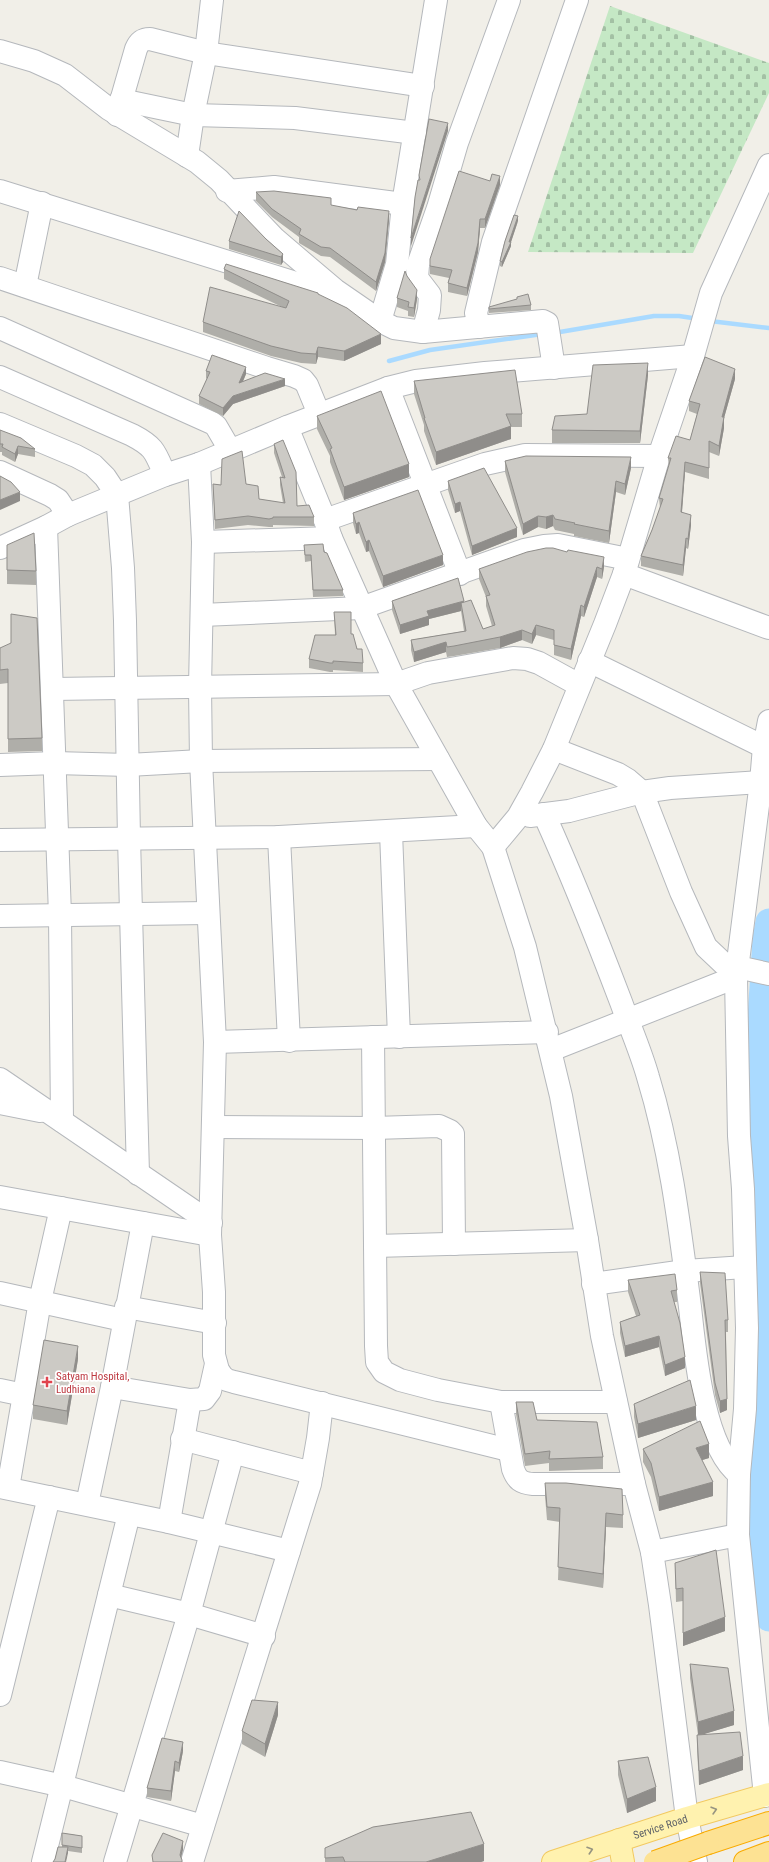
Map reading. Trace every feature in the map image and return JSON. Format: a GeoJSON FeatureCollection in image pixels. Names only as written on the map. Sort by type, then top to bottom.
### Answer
{"type":"FeatureCollection","features":[{"type":"Feature","properties":{"kind":"highway"},"geometry":{"type":"LineString","coordinates":[[655,1862],[769,1823]]}},
{"type":"Feature","properties":{"kind":"highway"},"geometry":{"type":"LineString","coordinates":[[745,1862],[769,1853]]}},
{"type":"Feature","properties":{"kind":"main road","name":"Service Road"},"geometry":{"type":"LineString","coordinates":[[553,1862],[687,1818],[767,1795]]}},
{"type":"Feature","properties":{"kind":"main road"},"geometry":{"type":"LineString","coordinates":[[619,1840],[623,1862]]}},
{"type":"Feature","properties":{"kind":"street"},"geometry":{"type":"LineString","coordinates":[[187,156],[193,114],[206,53],[212,0]]}},
{"type":"Feature","properties":{"kind":"street"},"geometry":{"type":"LineString","coordinates":[[380,322],[397,264],[403,204],[436,0]]}},
{"type":"Feature","properties":{"kind":"street"},"geometry":{"type":"LineString","coordinates":[[423,332],[429,310],[430,295],[417,278],[418,265],[438,208],[457,143],[509,0]]}},
{"type":"Feature","properties":{"kind":"street"},"geometry":{"type":"LineString","coordinates":[[480,327],[476,313],[494,242],[577,0]]}},
{"type":"Feature","properties":{"kind":"street"},"geometry":{"type":"LineString","coordinates":[[119,108],[136,49],[141,41],[150,39],[206,53],[423,86]]}},
{"type":"Feature","properties":{"kind":"street"},"geometry":{"type":"LineString","coordinates":[[0,51],[34,61],[65,75],[119,108],[197,162],[219,180],[275,239],[343,296],[380,322],[394,328],[423,332],[538,320],[548,331],[554,368]]}},
{"type":"Feature","properties":{"kind":"street"},"geometry":{"type":"LineString","coordinates":[[119,108],[193,114],[294,118],[415,133]]}},
{"type":"Feature","properties":{"kind":"street"},"geometry":{"type":"LineString","coordinates":[[493,847],[518,817],[554,749],[626,566],[659,456],[693,356],[711,292],[769,165]]}},
{"type":"Feature","properties":{"kind":"street"},"geometry":{"type":"LineString","coordinates":[[228,190],[274,187],[403,204]]}},
{"type":"Feature","properties":{"kind":"street"},"geometry":{"type":"LineString","coordinates":[[0,191],[299,284],[343,296]]}},
{"type":"Feature","properties":{"kind":"street"},"geometry":{"type":"LineString","coordinates":[[25,286],[42,203]]}},
{"type":"Feature","properties":{"kind":"street"},"geometry":{"type":"LineString","coordinates":[[0,278],[294,376],[303,380],[313,399]]}},
{"type":"Feature","properties":{"kind":"street"},"geometry":{"type":"LineString","coordinates":[[0,328],[224,439]]}},
{"type":"Feature","properties":{"kind":"street"},"geometry":{"type":"LineString","coordinates":[[0,548],[46,527],[63,508],[112,487],[160,463],[199,464],[224,439],[287,427],[313,399],[388,388],[416,381],[693,356]]}},
{"type":"Feature","properties":{"kind":"street"},"geometry":{"type":"LineString","coordinates":[[0,377],[132,435],[148,444],[160,463]]}},
{"type":"Feature","properties":{"kind":"street"},"geometry":{"type":"LineString","coordinates":[[388,388],[460,574]]}},
{"type":"Feature","properties":{"kind":"street"},"geometry":{"type":"LineString","coordinates":[[0,424],[76,456],[93,466],[112,487],[123,568],[138,1174]]}},
{"type":"Feature","properties":{"kind":"street"},"geometry":{"type":"LineString","coordinates":[[287,427],[361,608],[396,684],[476,826],[493,847],[525,947],[549,1041],[561,1096],[587,1240],[602,1336],[634,1484],[652,1552],[687,1818],[696,1862]]}},
{"type":"Feature","properties":{"kind":"street"},"geometry":{"type":"LineString","coordinates":[[203,542],[328,529],[424,484],[485,464],[525,456],[659,456]]}},
{"type":"Feature","properties":{"kind":"street"},"geometry":{"type":"LineString","coordinates":[[112,1387],[190,1400],[200,1400],[208,1396],[216,1364],[211,1229],[215,1042],[201,761],[200,687],[203,542],[199,464]]}},
{"type":"Feature","properties":{"kind":"street"},"geometry":{"type":"LineString","coordinates":[[0,472],[63,508]]}},
{"type":"Feature","properties":{"kind":"street"},"geometry":{"type":"LineString","coordinates":[[46,527],[60,915],[57,1117]]}},
{"type":"Feature","properties":{"kind":"street"},"geometry":{"type":"LineString","coordinates":[[202,615],[361,608],[524,550],[558,545],[626,566],[769,628]]}},
{"type":"Feature","properties":{"kind":"street"},"geometry":{"type":"LineString","coordinates":[[53,689],[396,684],[428,673],[513,658],[527,658],[579,685]]}},
{"type":"Feature","properties":{"kind":"street"},"geometry":{"type":"LineString","coordinates":[[589,661],[764,747]]}},
{"type":"Feature","properties":{"kind":"street"},"geometry":{"type":"LineString","coordinates":[[767,1795],[738,1535],[739,1474],[745,1410],[747,1328],[743,1189],[739,1136],[739,971],[764,747],[769,721]]}},
{"type":"Feature","properties":{"kind":"street"},"geometry":{"type":"LineString","coordinates":[[554,749],[618,774],[642,792],[681,892],[706,947],[724,964],[739,971],[769,974]]}},
{"type":"Feature","properties":{"kind":"street"},"geometry":{"type":"LineString","coordinates":[[0,765],[55,763],[128,765],[201,761],[438,760]]}},
{"type":"Feature","properties":{"kind":"street"},"geometry":{"type":"LineString","coordinates":[[518,817],[569,812],[642,792],[670,788],[761,782]]}},
{"type":"Feature","properties":{"kind":"street"},"geometry":{"type":"LineString","coordinates":[[544,814],[596,934],[648,1077],[671,1172],[696,1359],[704,1401],[714,1438],[723,1457],[730,1467],[739,1474]]}},
{"type":"Feature","properties":{"kind":"street"},"geometry":{"type":"LineString","coordinates":[[0,840],[279,837],[391,832],[476,826]]}},
{"type":"Feature","properties":{"kind":"street"},"geometry":{"type":"LineString","coordinates":[[391,832],[399,1037]]}},
{"type":"Feature","properties":{"kind":"street"},"geometry":{"type":"LineString","coordinates":[[279,837],[290,1041]]}},
{"type":"Feature","properties":{"kind":"street"},"geometry":{"type":"LineString","coordinates":[[0,916],[208,913]]}},
{"type":"Feature","properties":{"kind":"street"},"geometry":{"type":"LineString","coordinates":[[215,1042],[290,1041],[373,1037],[549,1041],[628,1020],[739,971]]}},
{"type":"Feature","properties":{"kind":"street"},"geometry":{"type":"LineString","coordinates":[[373,1037],[374,1246],[377,1362],[384,1372],[400,1380],[438,1390],[502,1402],[616,1402]]}},
{"type":"Feature","properties":{"kind":"street"},"geometry":{"type":"LineString","coordinates":[[0,1079],[138,1174],[211,1229]]}},
{"type":"Feature","properties":{"kind":"street"},"geometry":{"type":"LineString","coordinates":[[0,1103],[57,1117]]}},
{"type":"Feature","properties":{"kind":"street"},"geometry":{"type":"LineString","coordinates":[[214,1127],[374,1128],[439,1126],[450,1131],[453,1134],[454,1244]]}},
{"type":"Feature","properties":{"kind":"street"},"geometry":{"type":"LineString","coordinates":[[0,1197],[143,1223],[211,1229]]}},
{"type":"Feature","properties":{"kind":"street"},"geometry":{"type":"LineString","coordinates":[[61,1208],[40,1302],[24,1395],[4,1488],[169,1522],[289,1551]]}},
{"type":"Feature","properties":{"kind":"street"},"geometry":{"type":"LineString","coordinates":[[87,1504],[112,1387],[143,1223]]}},
{"type":"Feature","properties":{"kind":"street"},"geometry":{"type":"LineString","coordinates":[[374,1246],[587,1240]]}},
{"type":"Feature","properties":{"kind":"street"},"geometry":{"type":"LineString","coordinates":[[593,1284],[685,1271],[745,1267]]}},
{"type":"Feature","properties":{"kind":"street"},"geometry":{"type":"LineString","coordinates":[[0,1293],[40,1302],[125,1314],[215,1323]]}},
{"type":"Feature","properties":{"kind":"street"},"geometry":{"type":"LineString","coordinates":[[216,1364],[222,1376],[227,1380],[510,1450]]}},
{"type":"Feature","properties":{"kind":"street"},"geometry":{"type":"LineString","coordinates":[[0,1390],[24,1395]]}},
{"type":"Feature","properties":{"kind":"street"},"geometry":{"type":"LineString","coordinates":[[169,1522],[182,1439],[190,1400]]}},
{"type":"Feature","properties":{"kind":"street"},"geometry":{"type":"LineString","coordinates":[[502,1402],[516,1478],[526,1483],[634,1484]]}},
{"type":"Feature","properties":{"kind":"street"},"geometry":{"type":"LineString","coordinates":[[192,1862],[264,1636],[312,1473],[322,1403]]}},
{"type":"Feature","properties":{"kind":"street"},"geometry":{"type":"LineString","coordinates":[[182,1439],[312,1473]]}},
{"type":"Feature","properties":{"kind":"street"},"geometry":{"type":"LineString","coordinates":[[115,1862],[189,1614],[233,1452]]}},
{"type":"Feature","properties":{"kind":"street"},"geometry":{"type":"LineString","coordinates":[[0,1695],[49,1498]]}},
{"type":"Feature","properties":{"kind":"street"},"geometry":{"type":"LineString","coordinates":[[44,1862],[129,1514]]}},
{"type":"Feature","properties":{"kind":"street"},"geometry":{"type":"LineString","coordinates":[[652,1552],[738,1535]]}},
{"type":"Feature","properties":{"kind":"street"},"geometry":{"type":"LineString","coordinates":[[109,1595],[189,1614],[264,1636]]}},
{"type":"Feature","properties":{"kind":"street"},"geometry":{"type":"LineString","coordinates":[[0,1772],[63,1786],[203,1826]]}},
{"type":"Feature","properties":{"kind":"green space"},"geometry":{"type":"Polygon","coordinates":[[[610,6],[769,63],[769,93],[693,253],[528,252],[610,6]]]}},
{"type":"Feature","properties":{"kind":"building"},"geometry":{"type":"Polygon","coordinates":[[[429,119],[448,123],[411,238],[415,197],[418,180],[420,180],[419,175],[429,119]]]}},
{"type":"Feature","properties":{"kind":"building"},"geometry":{"type":"Polygon","coordinates":[[[459,171],[490,181],[492,174],[500,176],[485,219],[480,219],[478,243],[467,288],[448,283],[452,270],[430,266],[430,259],[459,171]]]}},
{"type":"Feature","properties":{"kind":"building"},"geometry":{"type":"Polygon","coordinates":[[[274,191],[331,198],[331,205],[357,210],[358,207],[389,211],[385,253],[376,282],[330,248],[321,247],[299,234],[301,229],[272,209],[256,192],[274,191]]]}},
{"type":"Feature","properties":{"kind":"building"},"geometry":{"type":"Polygon","coordinates":[[[239,211],[283,254],[281,257],[229,241],[239,211]]]}},
{"type":"Feature","properties":{"kind":"building"},"geometry":{"type":"Polygon","coordinates":[[[514,215],[518,216],[509,242],[511,242],[502,262],[500,261],[505,241],[514,215]]]}},
{"type":"Feature","properties":{"kind":"building"},"geometry":{"type":"Polygon","coordinates":[[[226,264],[318,293],[347,308],[381,334],[344,351],[318,347],[316,354],[301,353],[271,346],[203,322],[210,287],[286,308],[289,301],[224,269],[226,264]]]}},
{"type":"Feature","properties":{"kind":"building"},"geometry":{"type":"Polygon","coordinates":[[[405,271],[417,290],[414,308],[408,307],[409,302],[397,298],[405,271]]]}},
{"type":"Feature","properties":{"kind":"building"},"geometry":{"type":"Polygon","coordinates":[[[528,294],[531,305],[489,309],[489,307],[517,299],[517,297],[528,294]]]}},
{"type":"Feature","properties":{"kind":"building"},"geometry":{"type":"Polygon","coordinates":[[[212,355],[246,367],[239,383],[265,373],[285,379],[233,396],[223,408],[199,396],[210,372],[206,371],[212,355]]]}},
{"type":"Feature","properties":{"kind":"building"},"geometry":{"type":"Polygon","coordinates":[[[705,357],[735,369],[722,417],[724,417],[719,446],[709,441],[709,468],[685,462],[681,512],[691,515],[688,539],[686,538],[683,565],[641,556],[663,499],[659,498],[671,458],[668,458],[676,436],[690,440],[700,404],[689,401],[705,357]]]}},
{"type":"Feature","properties":{"kind":"building"},"geometry":{"type":"Polygon","coordinates":[[[648,363],[640,431],[552,430],[555,416],[587,414],[593,365],[648,363]]]}},
{"type":"Feature","properties":{"kind":"building"},"geometry":{"type":"Polygon","coordinates":[[[515,370],[522,414],[506,414],[511,426],[436,452],[424,418],[414,381],[515,370]]]}},
{"type":"Feature","properties":{"kind":"building"},"geometry":{"type":"Polygon","coordinates":[[[381,391],[409,464],[344,487],[330,449],[332,448],[317,416],[381,391]]]}},
{"type":"Feature","properties":{"kind":"building"},"geometry":{"type":"Polygon","coordinates":[[[0,430],[21,438],[35,449],[18,446],[15,454],[2,447],[3,444],[0,444],[0,430]]]}},
{"type":"Feature","properties":{"kind":"building"},"geometry":{"type":"Polygon","coordinates":[[[283,440],[296,472],[297,506],[309,505],[314,517],[273,517],[269,519],[248,516],[215,520],[213,484],[221,485],[222,459],[242,451],[246,484],[258,486],[259,499],[285,503],[280,477],[285,478],[274,444],[283,440]]]}},
{"type":"Feature","properties":{"kind":"building"},"geometry":{"type":"Polygon","coordinates":[[[526,456],[631,457],[625,484],[616,481],[609,531],[555,519],[553,515],[546,517],[538,516],[523,524],[505,461],[526,456]]]}},
{"type":"Feature","properties":{"kind":"building"},"geometry":{"type":"Polygon","coordinates":[[[484,468],[517,528],[472,546],[460,502],[455,504],[448,481],[484,468]]]}},
{"type":"Feature","properties":{"kind":"building"},"geometry":{"type":"Polygon","coordinates":[[[0,476],[11,482],[20,492],[0,500],[0,476]]]}},
{"type":"Feature","properties":{"kind":"building"},"geometry":{"type":"Polygon","coordinates":[[[418,490],[443,555],[383,576],[369,540],[366,542],[359,522],[356,524],[353,513],[418,490]]]}},
{"type":"Feature","properties":{"kind":"building"},"geometry":{"type":"Polygon","coordinates":[[[34,533],[36,571],[7,570],[7,545],[34,533]]]}},
{"type":"Feature","properties":{"kind":"building"},"geometry":{"type":"Polygon","coordinates":[[[323,544],[324,552],[327,553],[343,590],[313,590],[311,555],[305,555],[304,545],[323,544]]]}},
{"type":"Feature","properties":{"kind":"building"},"geometry":{"type":"Polygon","coordinates":[[[553,548],[567,552],[568,550],[604,557],[602,569],[597,567],[584,607],[581,605],[571,649],[554,645],[554,630],[536,625],[532,634],[522,630],[500,637],[454,646],[447,647],[446,642],[414,652],[411,640],[466,631],[461,603],[471,600],[483,629],[495,625],[486,596],[490,595],[479,569],[527,552],[553,548]]]}},
{"type":"Feature","properties":{"kind":"building"},"geometry":{"type":"Polygon","coordinates":[[[458,578],[464,601],[427,611],[429,616],[400,625],[392,601],[458,578]]]}},
{"type":"Feature","properties":{"kind":"building"},"geometry":{"type":"Polygon","coordinates":[[[334,612],[351,612],[351,634],[353,634],[357,649],[362,649],[363,663],[333,661],[333,663],[330,663],[309,659],[315,635],[336,635],[334,612]]]}},
{"type":"Feature","properties":{"kind":"building"},"geometry":{"type":"Polygon","coordinates":[[[11,614],[37,618],[42,738],[8,739],[8,669],[0,670],[0,648],[11,643],[11,614]]]}},
{"type":"Feature","properties":{"kind":"building"},"geometry":{"type":"Polygon","coordinates":[[[700,1272],[725,1273],[728,1320],[725,1320],[727,1399],[720,1401],[715,1383],[700,1272]]]}},
{"type":"Feature","properties":{"kind":"building"},"geometry":{"type":"Polygon","coordinates":[[[675,1274],[677,1290],[671,1291],[680,1323],[685,1357],[665,1365],[659,1336],[625,1346],[620,1322],[640,1315],[628,1280],[675,1274]]]}},
{"type":"Feature","properties":{"kind":"building"},"geometry":{"type":"Polygon","coordinates":[[[44,1340],[78,1346],[67,1411],[33,1405],[44,1340]]]}},
{"type":"Feature","properties":{"kind":"building"},"geometry":{"type":"Polygon","coordinates":[[[690,1380],[696,1406],[638,1424],[634,1404],[690,1380]]]}},
{"type":"Feature","properties":{"kind":"building"},"geometry":{"type":"Polygon","coordinates":[[[516,1402],[533,1402],[537,1420],[597,1422],[603,1457],[549,1459],[550,1451],[525,1454],[516,1402]]]}},
{"type":"Feature","properties":{"kind":"building"},"geometry":{"type":"Polygon","coordinates":[[[700,1421],[709,1444],[696,1448],[713,1482],[659,1497],[651,1463],[643,1449],[700,1421]]]}},
{"type":"Feature","properties":{"kind":"building"},"geometry":{"type":"Polygon","coordinates":[[[545,1483],[566,1483],[622,1489],[623,1515],[606,1513],[603,1574],[558,1567],[560,1508],[547,1507],[545,1483]]]}},
{"type":"Feature","properties":{"kind":"building"},"geometry":{"type":"Polygon","coordinates":[[[716,1550],[725,1617],[683,1633],[683,1588],[676,1589],[675,1563],[716,1550]]]}},
{"type":"Feature","properties":{"kind":"building"},"geometry":{"type":"Polygon","coordinates":[[[690,1664],[728,1668],[734,1711],[698,1722],[690,1664]]]}},
{"type":"Feature","properties":{"kind":"building"},"geometry":{"type":"Polygon","coordinates":[[[252,1700],[278,1702],[265,1744],[242,1731],[252,1700]]]}},
{"type":"Feature","properties":{"kind":"building"},"geometry":{"type":"Polygon","coordinates":[[[740,1732],[743,1756],[699,1771],[697,1735],[740,1732]]]}},
{"type":"Feature","properties":{"kind":"building"},"geometry":{"type":"Polygon","coordinates":[[[162,1738],[183,1742],[179,1763],[175,1761],[171,1791],[147,1788],[162,1738]]]}},
{"type":"Feature","properties":{"kind":"building"},"geometry":{"type":"Polygon","coordinates":[[[648,1757],[656,1787],[627,1799],[618,1761],[648,1757]]]}},
{"type":"Feature","properties":{"kind":"building"},"geometry":{"type":"Polygon","coordinates":[[[471,1812],[484,1844],[426,1862],[345,1862],[343,1857],[325,1858],[325,1848],[373,1827],[471,1812]]]}},
{"type":"Feature","properties":{"kind":"building"},"geometry":{"type":"Polygon","coordinates":[[[62,1833],[82,1836],[82,1848],[62,1845],[62,1833]]]}},
{"type":"Feature","properties":{"kind":"building"},"geometry":{"type":"Polygon","coordinates":[[[163,1833],[183,1841],[180,1855],[182,1862],[153,1862],[152,1855],[163,1833]]]}},
{"type":"Feature","properties":{"kind":"building"},"geometry":{"type":"Polygon","coordinates":[[[58,1847],[68,1847],[65,1862],[53,1862],[58,1847]]]}},
{"type":"Feature","properties":{"kind":"waterway"},"geometry":{"type":"LineString","coordinates":[[554,333],[654,316],[679,316],[699,319]]}},
{"type":"Feature","properties":{"kind":"waterway"},"geometry":{"type":"LineString","coordinates":[[710,321],[769,328]]}},
{"type":"Feature","properties":{"kind":"waterway"},"geometry":{"type":"LineString","coordinates":[[389,361],[430,350],[542,334]]}},
{"type":"Feature","properties":{"kind":"waterway"},"geometry":{"type":"LineString","coordinates":[[769,922],[766,938],[761,1018],[762,1496],[763,1565],[769,1618]]}},
{"type":"Feature","properties":{"kind":"place","name":"Satyam Hospital, Ludhiana"},"geometry":{"type":"Point","coordinates":[47,1382]}}]}
